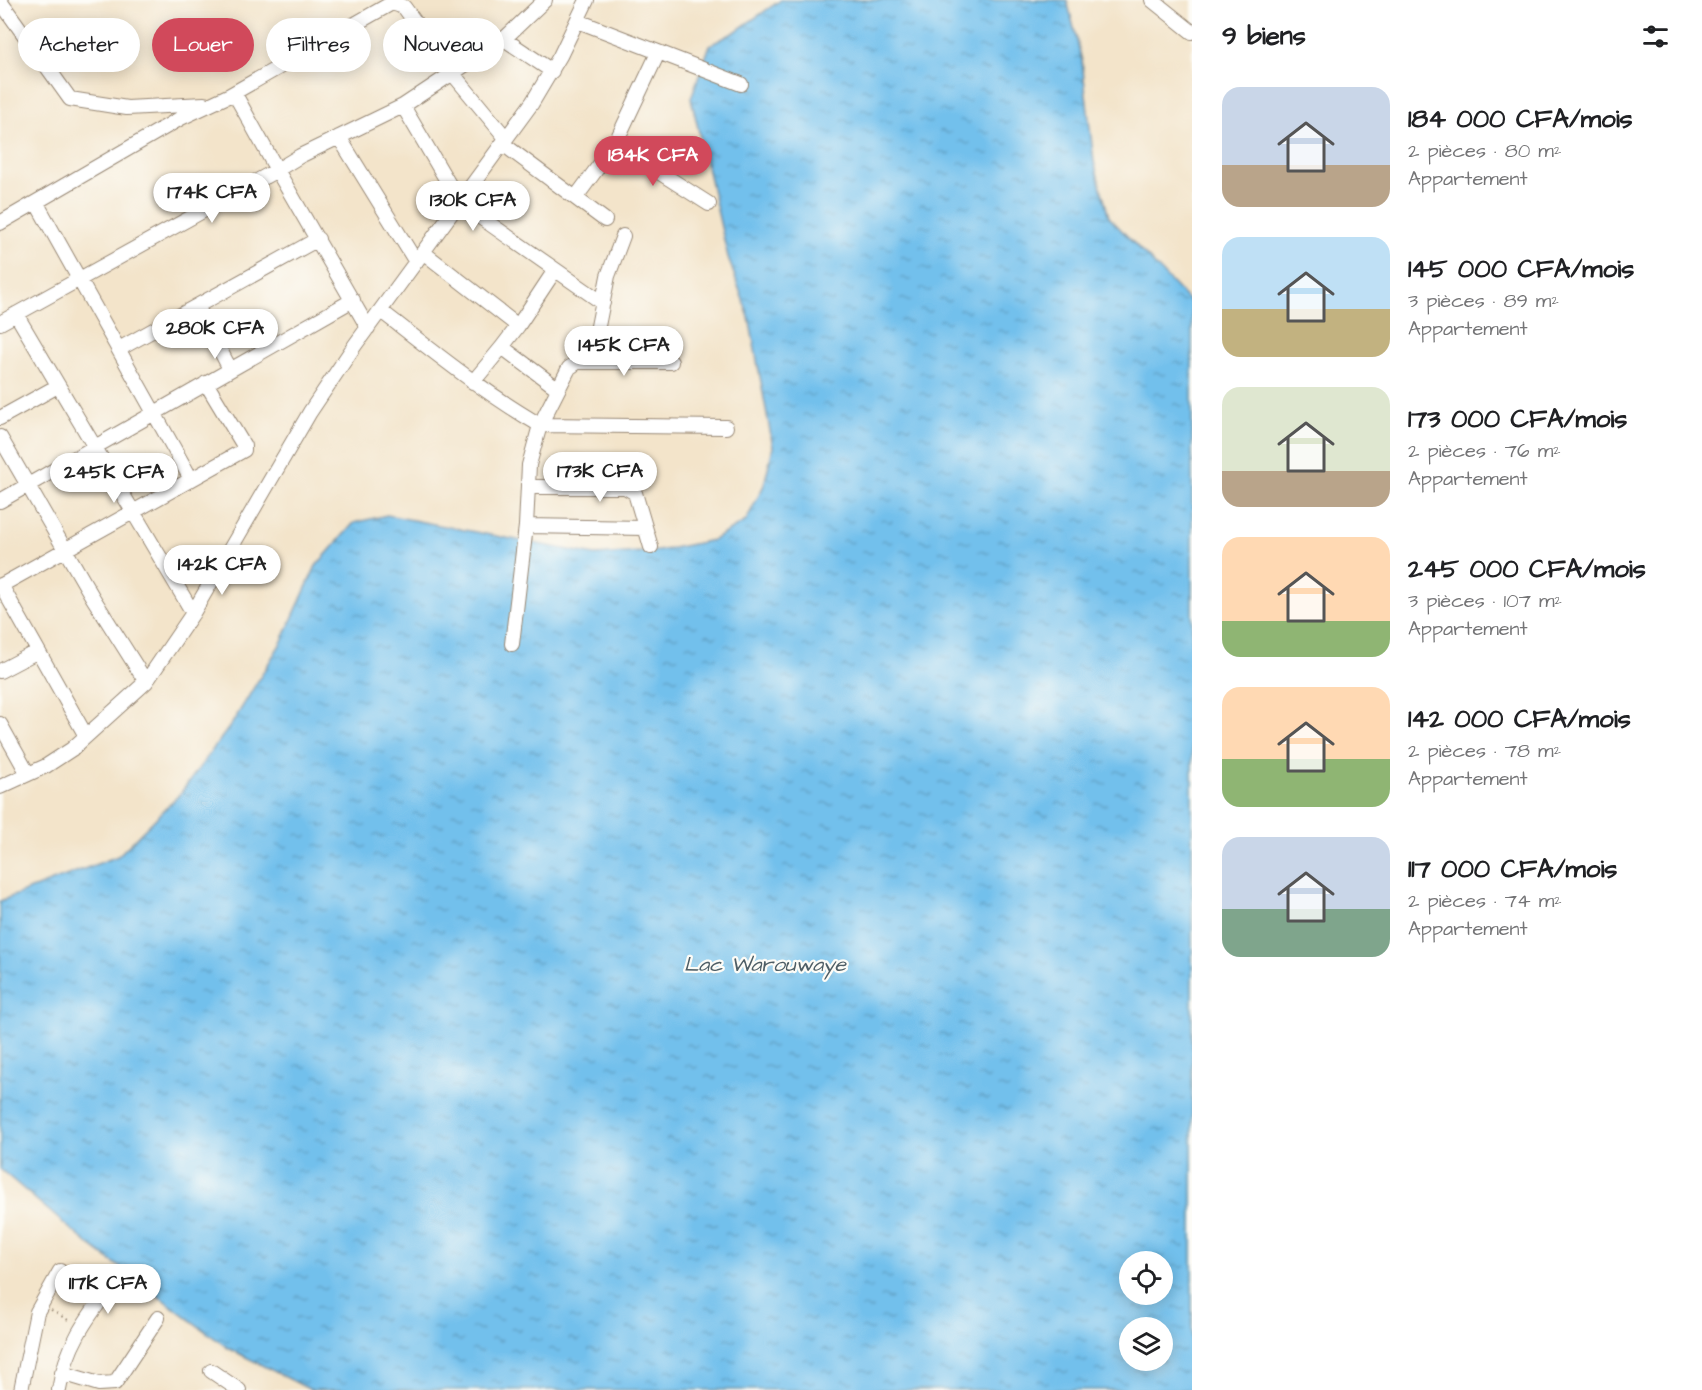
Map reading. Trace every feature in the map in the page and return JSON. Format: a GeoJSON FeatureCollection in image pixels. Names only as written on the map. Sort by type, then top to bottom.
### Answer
{"type":"FeatureCollection","features":[{"type":"Feature","properties":{"kind":"street"},"geometry":{"type":"LineString","coordinates":[[545,0],[504,39],[552,71]]}},
{"type":"Feature","properties":{"kind":"street"},"geometry":{"type":"LineString","coordinates":[[0,787],[72,749],[146,682],[193,613],[310,412],[552,71],[578,21],[586,0]]}},
{"type":"Feature","properties":{"kind":"street"},"geometry":{"type":"LineString","coordinates":[[1152,0],[1192,32]]}},
{"type":"Feature","properties":{"kind":"street"},"geometry":{"type":"LineString","coordinates":[[0,1],[69,99],[127,108],[208,104]]}},
{"type":"Feature","properties":{"kind":"street"},"geometry":{"type":"LineString","coordinates":[[0,223],[208,104],[230,95],[392,3],[404,7],[504,141],[605,220]]}},
{"type":"Feature","properties":{"kind":"street"},"geometry":{"type":"LineString","coordinates":[[578,21],[741,84]]}},
{"type":"Feature","properties":{"kind":"street"},"geometry":{"type":"LineString","coordinates":[[576,197],[615,144],[658,53]]}},
{"type":"Feature","properties":{"kind":"street"},"geometry":{"type":"LineString","coordinates":[[0,323],[277,170],[403,106],[457,72]]}},
{"type":"Feature","properties":{"kind":"street"},"geometry":{"type":"LineString","coordinates":[[230,95],[237,98],[368,328]]}},
{"type":"Feature","properties":{"kind":"street"},"geometry":{"type":"LineString","coordinates":[[403,106],[460,203],[603,303]]}},
{"type":"Feature","properties":{"kind":"street"},"geometry":{"type":"LineString","coordinates":[[339,137],[420,257],[518,326]]}},
{"type":"Feature","properties":{"kind":"street"},"geometry":{"type":"LineString","coordinates":[[615,144],[709,204]]}},
{"type":"Feature","properties":{"kind":"street"},"geometry":{"type":"LineString","coordinates":[[36,202],[81,278],[191,479]]}},
{"type":"Feature","properties":{"kind":"street"},"geometry":{"type":"LineString","coordinates":[[512,644],[526,526],[529,465],[540,425],[557,388],[569,368],[593,351],[608,276],[623,236]]}},
{"type":"Feature","properties":{"kind":"street"},"geometry":{"type":"LineString","coordinates":[[119,348],[318,239]]}},
{"type":"Feature","properties":{"kind":"street"},"geometry":{"type":"LineString","coordinates":[[473,382],[518,326],[555,270]]}},
{"type":"Feature","properties":{"kind":"street"},"geometry":{"type":"LineString","coordinates":[[0,501],[353,300]]}},
{"type":"Feature","properties":{"kind":"street"},"geometry":{"type":"LineString","coordinates":[[197,306],[230,369]]}},
{"type":"Feature","properties":{"kind":"street"},"geometry":{"type":"LineString","coordinates":[[381,310],[473,382],[540,425],[726,426]]}},
{"type":"Feature","properties":{"kind":"street"},"geometry":{"type":"LineString","coordinates":[[16,314],[56,387],[193,613]]}},
{"type":"Feature","properties":{"kind":"street"},"geometry":{"type":"LineString","coordinates":[[502,347],[557,388]]}},
{"type":"Feature","properties":{"kind":"street"},"geometry":{"type":"LineString","coordinates":[[578,362],[671,362]]}},
{"type":"Feature","properties":{"kind":"street"},"geometry":{"type":"LineString","coordinates":[[86,736],[0,585],[243,450],[244,446],[206,383]]}},
{"type":"Feature","properties":{"kind":"street"},"geometry":{"type":"LineString","coordinates":[[0,418],[56,387]]}},
{"type":"Feature","properties":{"kind":"street"},"geometry":{"type":"LineString","coordinates":[[0,437],[146,682]]}},
{"type":"Feature","properties":{"kind":"street"},"geometry":{"type":"LineString","coordinates":[[528,487],[625,487],[635,493],[651,547]]}},
{"type":"Feature","properties":{"kind":"street"},"geometry":{"type":"LineString","coordinates":[[526,526],[645,528]]}},
{"type":"Feature","properties":{"kind":"street"},"geometry":{"type":"LineString","coordinates":[[0,671],[38,651]]}},
{"type":"Feature","properties":{"kind":"street"},"geometry":{"type":"LineString","coordinates":[[0,724],[28,774]]}},
{"type":"Feature","properties":{"kind":"street"},"geometry":{"type":"LineString","coordinates":[[21,1390],[28,1345],[40,1304],[60,1271]]}},
{"type":"Feature","properties":{"kind":"street"},"geometry":{"type":"LineString","coordinates":[[58,1390],[62,1373],[80,1327],[112,1285]]}},
{"type":"Feature","properties":{"kind":"street"},"geometry":{"type":"LineString","coordinates":[[62,1373],[89,1383],[107,1385],[115,1383],[158,1318]]}},
{"type":"Feature","properties":{"kind":"street"},"geometry":{"type":"LineString","coordinates":[[211,1371],[239,1390]]}},
{"type":"Feature","properties":{"kind":"path"},"geometry":{"type":"LineString","coordinates":[[40,1304],[80,1327]]}},
{"type":"Feature","properties":{"kind":"water","name":"Lac Warouwaye"},"geometry":{"type":"Polygon","coordinates":[[[781,0],[1067,0],[1082,61],[1094,162],[1109,217],[1192,304],[1192,1390],[311,1390],[228,1348],[87,1243],[0,1169],[0,901],[118,856],[180,794],[233,722],[281,643],[316,566],[354,523],[387,515],[595,555],[658,551],[713,540],[746,521],[764,485],[773,447],[749,317],[728,257],[691,98],[710,45],[733,33],[781,0]]]}}]}
